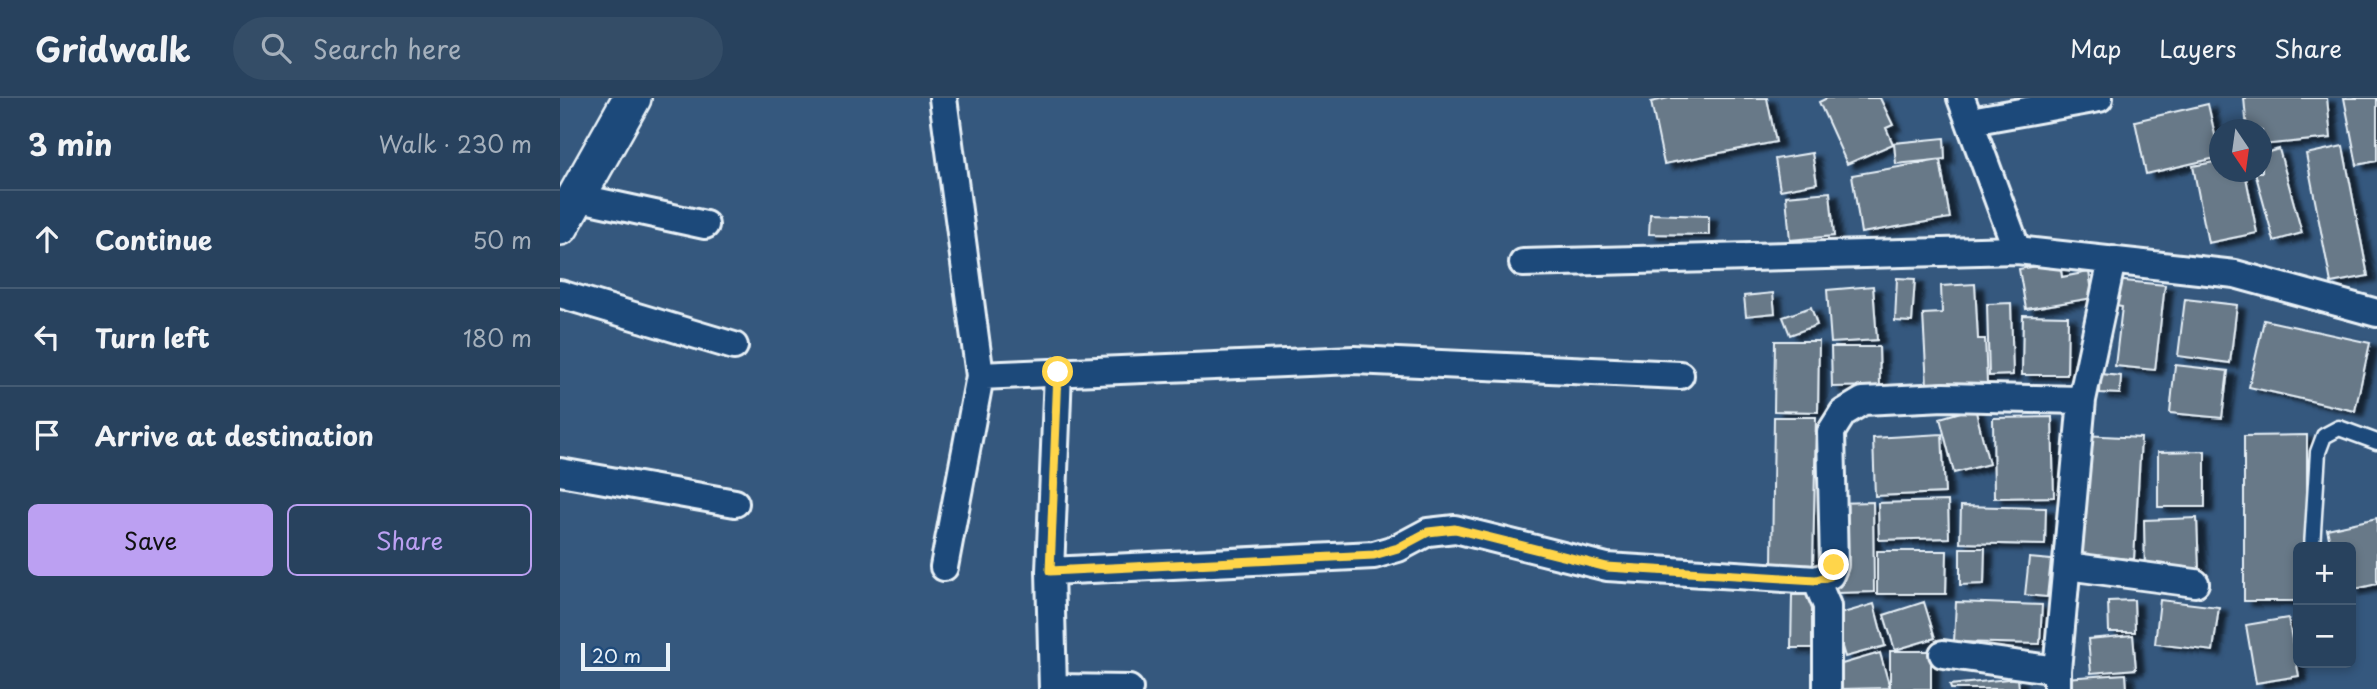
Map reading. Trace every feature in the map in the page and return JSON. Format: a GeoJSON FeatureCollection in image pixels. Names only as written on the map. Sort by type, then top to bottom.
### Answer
{"type":"FeatureCollection","features":[{"type":"Feature","properties":{"kind":"main road"},"geometry":{"type":"LineString","coordinates":[[568,212],[632,98]]}},
{"type":"Feature","properties":{"kind":"street"},"geometry":{"type":"LineString","coordinates":[[943,98],[980,376],[944,567]]}},
{"type":"Feature","properties":{"kind":"street"},"geometry":{"type":"LineString","coordinates":[[2017,250],[1966,110],[2099,98]]}},
{"type":"Feature","properties":{"kind":"street"},"geometry":{"type":"LineString","coordinates":[[568,212],[705,225]]}},
{"type":"Feature","properties":{"kind":"street"},"geometry":{"type":"LineString","coordinates":[[1524,263],[2017,250],[2235,274],[2377,313]]}},
{"type":"Feature","properties":{"kind":"street"},"geometry":{"type":"LineString","coordinates":[[1943,654],[2057,680],[2082,400],[2112,260]]}},
{"type":"Feature","properties":{"kind":"street"},"geometry":{"type":"LineString","coordinates":[[560,294],[734,346]]}},
{"type":"Feature","properties":{"kind":"street"},"geometry":{"type":"LineString","coordinates":[[980,376],[1354,360],[1679,375]]}},
{"type":"Feature","properties":{"kind":"street"},"geometry":{"type":"LineString","coordinates":[[1058,372],[1050,571],[1053,688],[1129,689]]}},
{"type":"Feature","properties":{"kind":"street"},"geometry":{"type":"LineString","coordinates":[[1050,571],[1374,555],[1398,548],[1428,532],[1455,529],[1607,567],[1816,580],[1830,576],[1834,565],[1830,432],[1843,413],[1863,401],[1944,397],[2082,400]]}},
{"type":"Feature","properties":{"kind":"street"},"geometry":{"type":"LineString","coordinates":[[560,472],[735,503]]}},
{"type":"Feature","properties":{"kind":"street"},"geometry":{"type":"LineString","coordinates":[[2067,566],[2195,583]]}},
{"type":"Feature","properties":{"kind":"street"},"geometry":{"type":"LineString","coordinates":[[1816,580],[1827,606],[1827,689]]}},
{"type":"Feature","properties":{"kind":"lane"},"geometry":{"type":"LineString","coordinates":[[2312,542],[2318,452],[2324,436],[2339,428],[2377,442]]}},
{"type":"Feature","properties":{"kind":"building"},"geometry":{"type":"Polygon","coordinates":[[[1669,98],[1767,98],[1776,142],[1664,164],[1651,102],[1669,98]]]}},
{"type":"Feature","properties":{"kind":"building"},"geometry":{"type":"Polygon","coordinates":[[[1827,98],[1880,98],[1893,125],[1886,128],[1893,144],[1847,164],[1819,102],[1827,98]]]}},
{"type":"Feature","properties":{"kind":"building"},"geometry":{"type":"Polygon","coordinates":[[[2244,98],[2327,98],[2331,138],[2272,144],[2272,119],[2246,119],[2244,98]]]}},
{"type":"Feature","properties":{"kind":"building"},"geometry":{"type":"Polygon","coordinates":[[[2344,98],[2377,98],[2377,161],[2357,165],[2344,98]]]}},
{"type":"Feature","properties":{"kind":"building"},"geometry":{"type":"Polygon","coordinates":[[[2208,104],[2211,119],[2209,119],[2209,160],[2146,174],[2135,121],[2208,104]]]}},
{"type":"Feature","properties":{"kind":"building"},"geometry":{"type":"Polygon","coordinates":[[[1944,138],[1945,159],[1896,164],[1894,143],[1944,138]]]}},
{"type":"Feature","properties":{"kind":"building"},"geometry":{"type":"Polygon","coordinates":[[[2343,146],[2368,276],[2331,283],[2306,154],[2343,146]]]}},
{"type":"Feature","properties":{"kind":"building"},"geometry":{"type":"Polygon","coordinates":[[[2279,149],[2302,233],[2274,241],[2258,182],[2272,182],[2272,151],[2279,149]]]}},
{"type":"Feature","properties":{"kind":"building"},"geometry":{"type":"Polygon","coordinates":[[[1812,153],[1817,183],[1780,190],[1775,159],[1812,153]]]}},
{"type":"Feature","properties":{"kind":"building"},"geometry":{"type":"Polygon","coordinates":[[[1940,160],[1950,218],[1861,233],[1852,175],[1940,160]]]}},
{"type":"Feature","properties":{"kind":"building"},"geometry":{"type":"Polygon","coordinates":[[[2209,163],[2209,182],[2247,182],[2257,233],[2208,243],[2193,166],[2209,163]]]}},
{"type":"Feature","properties":{"kind":"building"},"geometry":{"type":"Polygon","coordinates":[[[1830,192],[1834,236],[1790,240],[1786,196],[1830,192]]]}},
{"type":"Feature","properties":{"kind":"building"},"geometry":{"type":"Polygon","coordinates":[[[1650,214],[1709,216],[1709,235],[1649,234],[1650,214]]]}},
{"type":"Feature","properties":{"kind":"building"},"geometry":{"type":"Polygon","coordinates":[[[2060,262],[2062,277],[2089,272],[2093,298],[2026,309],[2019,269],[2060,262]]]}},
{"type":"Feature","properties":{"kind":"building"},"geometry":{"type":"Polygon","coordinates":[[[1897,278],[1915,279],[1912,322],[1895,321],[1897,278]]]}},
{"type":"Feature","properties":{"kind":"building"},"geometry":{"type":"Polygon","coordinates":[[[2114,280],[2165,285],[2155,370],[2115,366],[2122,307],[2111,305],[2114,280]]]}},
{"type":"Feature","properties":{"kind":"building"},"geometry":{"type":"Polygon","coordinates":[[[1975,284],[1978,339],[1985,339],[1987,383],[1927,386],[1923,314],[1942,313],[1941,286],[1975,284]]]}},
{"type":"Feature","properties":{"kind":"building"},"geometry":{"type":"Polygon","coordinates":[[[1873,286],[1877,340],[1831,343],[1827,290],[1873,286]]]}},
{"type":"Feature","properties":{"kind":"building"},"geometry":{"type":"Polygon","coordinates":[[[1773,293],[1775,313],[1746,316],[1744,296],[1773,293]]]}},
{"type":"Feature","properties":{"kind":"building"},"geometry":{"type":"Polygon","coordinates":[[[2185,299],[2237,305],[2230,363],[2178,356],[2185,299]]]}},
{"type":"Feature","properties":{"kind":"building"},"geometry":{"type":"Polygon","coordinates":[[[2011,303],[2013,375],[1989,376],[1987,304],[2011,303]]]}},
{"type":"Feature","properties":{"kind":"building"},"geometry":{"type":"Polygon","coordinates":[[[1811,307],[1817,325],[1790,335],[1783,317],[1811,307]]]}},
{"type":"Feature","properties":{"kind":"building"},"geometry":{"type":"Polygon","coordinates":[[[2023,315],[2068,316],[2067,375],[2022,375],[2023,315]]]}},
{"type":"Feature","properties":{"kind":"building"},"geometry":{"type":"Polygon","coordinates":[[[2264,320],[2370,343],[2355,411],[2249,387],[2264,320]]]}},
{"type":"Feature","properties":{"kind":"building"},"geometry":{"type":"Polygon","coordinates":[[[1775,341],[1819,341],[1818,412],[1774,411],[1775,341]]]}},
{"type":"Feature","properties":{"kind":"building"},"geometry":{"type":"Polygon","coordinates":[[[1831,347],[1879,347],[1880,386],[1832,387],[1831,347]]]}},
{"type":"Feature","properties":{"kind":"building"},"geometry":{"type":"Polygon","coordinates":[[[2175,365],[2228,371],[2222,418],[2170,413],[2175,365]]]}},
{"type":"Feature","properties":{"kind":"building"},"geometry":{"type":"Polygon","coordinates":[[[2101,374],[2121,376],[2120,394],[2100,393],[2101,374]]]}},
{"type":"Feature","properties":{"kind":"building"},"geometry":{"type":"Polygon","coordinates":[[[1975,408],[1989,464],[1954,473],[1940,418],[1975,408]]]}},
{"type":"Feature","properties":{"kind":"building"},"geometry":{"type":"Polygon","coordinates":[[[1774,417],[1816,417],[1813,565],[1772,564],[1774,417]]]}},
{"type":"Feature","properties":{"kind":"building"},"geometry":{"type":"Polygon","coordinates":[[[2052,417],[2054,497],[1994,498],[1993,418],[2052,417]]]}},
{"type":"Feature","properties":{"kind":"building"},"geometry":{"type":"Polygon","coordinates":[[[1942,434],[1945,493],[1875,496],[1873,438],[1942,434]]]}},
{"type":"Feature","properties":{"kind":"building"},"geometry":{"type":"Polygon","coordinates":[[[2083,435],[2141,438],[2134,559],[2076,556],[2083,435]]]}},
{"type":"Feature","properties":{"kind":"building"},"geometry":{"type":"Polygon","coordinates":[[[2307,435],[2307,542],[2293,542],[2293,601],[2244,601],[2244,436],[2307,435]]]}},
{"type":"Feature","properties":{"kind":"building"},"geometry":{"type":"Polygon","coordinates":[[[2205,451],[2205,507],[2158,507],[2158,452],[2205,451]]]}},
{"type":"Feature","properties":{"kind":"building"},"geometry":{"type":"Polygon","coordinates":[[[1948,501],[1949,538],[1879,540],[1878,503],[1948,501]]]}},
{"type":"Feature","properties":{"kind":"building"},"geometry":{"type":"Polygon","coordinates":[[[1873,502],[1874,592],[1836,593],[1834,503],[1873,502]]]}},
{"type":"Feature","properties":{"kind":"building"},"geometry":{"type":"Polygon","coordinates":[[[1961,506],[2046,508],[2045,545],[1960,543],[1961,506]]]}},
{"type":"Feature","properties":{"kind":"building"},"geometry":{"type":"Polygon","coordinates":[[[2197,518],[2199,569],[2145,570],[2144,520],[2197,518]]]}},
{"type":"Feature","properties":{"kind":"building"},"geometry":{"type":"Polygon","coordinates":[[[2377,518],[2377,584],[2356,589],[2356,542],[2330,542],[2327,529],[2377,518]]]}},
{"type":"Feature","properties":{"kind":"building"},"geometry":{"type":"Polygon","coordinates":[[[1960,548],[1985,548],[1984,584],[1960,585],[1960,548]]]}},
{"type":"Feature","properties":{"kind":"building"},"geometry":{"type":"Polygon","coordinates":[[[1877,551],[1947,551],[1946,594],[1877,594],[1877,551]]]}},
{"type":"Feature","properties":{"kind":"building"},"geometry":{"type":"Polygon","coordinates":[[[2029,558],[2051,560],[2047,597],[2025,595],[2029,558]]]}},
{"type":"Feature","properties":{"kind":"building"},"geometry":{"type":"Polygon","coordinates":[[[1792,595],[1817,595],[1817,648],[1791,648],[1792,595]]]}},
{"type":"Feature","properties":{"kind":"building"},"geometry":{"type":"Polygon","coordinates":[[[2134,600],[2135,632],[2109,632],[2108,601],[2134,600]]]}},
{"type":"Feature","properties":{"kind":"building"},"geometry":{"type":"Polygon","coordinates":[[[2160,600],[2219,607],[2213,651],[2155,644],[2160,600]]]}},
{"type":"Feature","properties":{"kind":"building"},"geometry":{"type":"Polygon","coordinates":[[[1924,602],[1935,638],[1895,650],[1884,615],[1924,602]]]}},
{"type":"Feature","properties":{"kind":"building"},"geometry":{"type":"Polygon","coordinates":[[[1956,602],[2042,605],[2040,644],[1954,642],[1956,602]]]}},
{"type":"Feature","properties":{"kind":"building"},"geometry":{"type":"Polygon","coordinates":[[[1874,604],[1885,646],[1845,657],[1833,616],[1874,604]]]}},
{"type":"Feature","properties":{"kind":"building"},"geometry":{"type":"Polygon","coordinates":[[[2288,618],[2293,644],[2293,668],[2297,668],[2299,676],[2256,683],[2246,625],[2288,618]]]}},
{"type":"Feature","properties":{"kind":"building"},"geometry":{"type":"Polygon","coordinates":[[[2133,635],[2136,669],[2091,673],[2088,639],[2133,635]]]}},
{"type":"Feature","properties":{"kind":"building"},"geometry":{"type":"Polygon","coordinates":[[[1890,651],[1931,651],[1931,689],[1890,689],[1890,651]]]}},
{"type":"Feature","properties":{"kind":"building"},"geometry":{"type":"Polygon","coordinates":[[[1880,653],[1890,688],[1842,689],[1835,666],[1880,653]]]}},
{"type":"Feature","properties":{"kind":"building"},"geometry":{"type":"Polygon","coordinates":[[[2126,674],[2127,689],[2065,689],[2064,678],[2126,674]]]}},
{"type":"Feature","properties":{"kind":"building"},"geometry":{"type":"Polygon","coordinates":[[[2018,678],[2019,689],[1951,689],[1950,685],[2018,678]]]}},
{"type":"Feature","properties":{"kind":"route"},"geometry":{"type":"LineString","coordinates":[[1058,372],[1050,571],[1374,555],[1398,548],[1428,532],[1455,529],[1607,567],[1816,580],[1830,576],[1834,565]]}}]}
